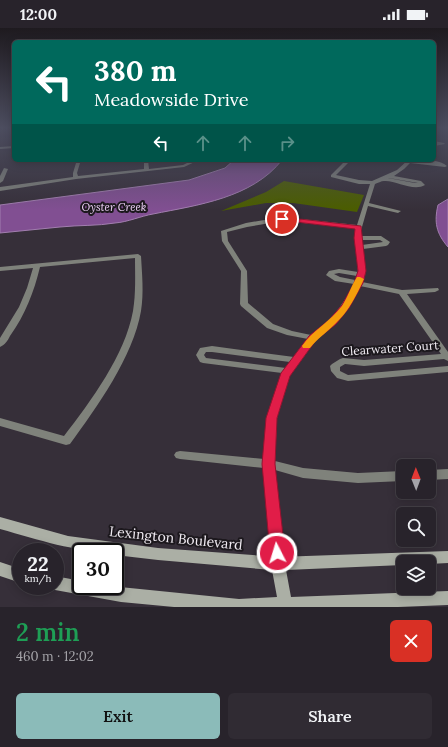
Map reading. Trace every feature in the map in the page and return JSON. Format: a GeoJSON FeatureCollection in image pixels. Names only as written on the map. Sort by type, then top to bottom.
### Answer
{"type":"FeatureCollection","features":[{"type":"Feature","properties":{"kind":"main road","name":"Lexington Boulevard"},"geometry":{"type":"LineString","coordinates":[[0,523],[68,542],[158,554],[278,564],[448,557]]}},
{"type":"Feature","properties":{"kind":"main road"},"geometry":{"type":"LineString","coordinates":[[278,564],[286,606]]}},
{"type":"Feature","properties":{"kind":"main road"},"geometry":{"type":"LineString","coordinates":[[0,569],[12,573]]}},
{"type":"Feature","properties":{"kind":"main road"},"geometry":{"type":"LineString","coordinates":[[64,585],[121,595],[239,606],[286,606],[448,598]]}},
{"type":"Feature","properties":{"kind":"street"},"geometry":{"type":"LineString","coordinates":[[146,162],[147,171]]}},
{"type":"Feature","properties":{"kind":"street"},"geometry":{"type":"LineString","coordinates":[[0,189],[76,178],[184,166],[193,162]]}},
{"type":"Feature","properties":{"kind":"street"},"geometry":{"type":"LineString","coordinates":[[347,162],[333,176],[359,182],[373,183],[386,177],[408,162]]}},
{"type":"Feature","properties":{"kind":"street"},"geometry":{"type":"LineString","coordinates":[[422,162],[445,166],[432,162]]}},
{"type":"Feature","properties":{"kind":"street"},"geometry":{"type":"LineString","coordinates":[[76,178],[75,173],[78,163]]}},
{"type":"Feature","properties":{"kind":"street"},"geometry":{"type":"LineString","coordinates":[[0,181],[6,169]]}},
{"type":"Feature","properties":{"kind":"street"},"geometry":{"type":"LineString","coordinates":[[386,177],[419,182],[422,184],[416,185],[386,177]]}},
{"type":"Feature","properties":{"kind":"street"},"geometry":{"type":"LineString","coordinates":[[278,564],[269,464],[272,418],[285,376],[288,371],[313,338],[332,322],[346,306],[358,283],[361,274],[359,227],[373,183]]}},
{"type":"Feature","properties":{"kind":"street"},"geometry":{"type":"LineString","coordinates":[[367,204],[398,211]]}},
{"type":"Feature","properties":{"kind":"street"},"geometry":{"type":"LineString","coordinates":[[313,338],[290,333],[270,326],[244,304],[244,271],[225,241],[224,231],[246,224],[282,219],[359,227]]}},
{"type":"Feature","properties":{"kind":"street"},"geometry":{"type":"LineString","coordinates":[[0,269],[138,256],[139,294],[135,320],[117,362],[101,393],[66,441],[0,422]]}},
{"type":"Feature","properties":{"kind":"street"},"geometry":{"type":"LineString","coordinates":[[0,344],[24,307],[32,287],[37,266]]}},
{"type":"Feature","properties":{"kind":"street"},"geometry":{"type":"LineString","coordinates":[[361,274],[339,271],[331,272],[330,275],[333,278],[402,292],[435,290]]}},
{"type":"Feature","properties":{"kind":"street"},"geometry":{"type":"LineString","coordinates":[[402,292],[448,357]]}},
{"type":"Feature","properties":{"kind":"street"},"geometry":{"type":"LineString","coordinates":[[288,371],[203,360],[200,355],[204,350],[212,349],[296,360]]}},
{"type":"Feature","properties":{"kind":"street","name":"Clearwater Court"},"geometry":{"type":"LineString","coordinates":[[448,357],[360,364],[343,362],[335,366],[335,370],[337,374],[342,377],[385,375],[448,369]]}},
{"type":"Feature","properties":{"kind":"street"},"geometry":{"type":"LineString","coordinates":[[378,363],[385,375]]}},
{"type":"Feature","properties":{"kind":"street"},"geometry":{"type":"LineString","coordinates":[[180,455],[269,464],[303,473],[358,478],[396,476]]}},
{"type":"Feature","properties":{"kind":"green space"},"geometry":{"type":"Polygon","coordinates":[[[284,181],[364,195],[357,212],[293,203],[266,203],[221,211],[266,192],[284,181]]]}},
{"type":"Feature","properties":{"kind":"water","name":"Oyster Creek"},"geometry":{"type":"Polygon","coordinates":[[[232,162],[280,162],[270,173],[256,183],[223,198],[206,203],[101,225],[60,227],[0,233],[0,205],[189,180],[225,168],[232,162]]]}},
{"type":"Feature","properties":{"kind":"water"},"geometry":{"type":"Polygon","coordinates":[[[448,199],[448,247],[441,237],[437,227],[436,217],[438,205],[448,199]]]}},
{"type":"Feature","properties":{"kind":"slow traffic"},"geometry":{"type":"LineString","coordinates":[[307,346],[313,338],[332,322],[346,306],[360,279]]}},
{"type":"Feature","properties":{"kind":"route"},"geometry":{"type":"LineString","coordinates":[[277,553],[269,464],[272,418],[285,376],[288,371],[313,338],[332,322],[346,306],[358,283],[362,271],[358,238],[359,227],[282,219]]}}]}
